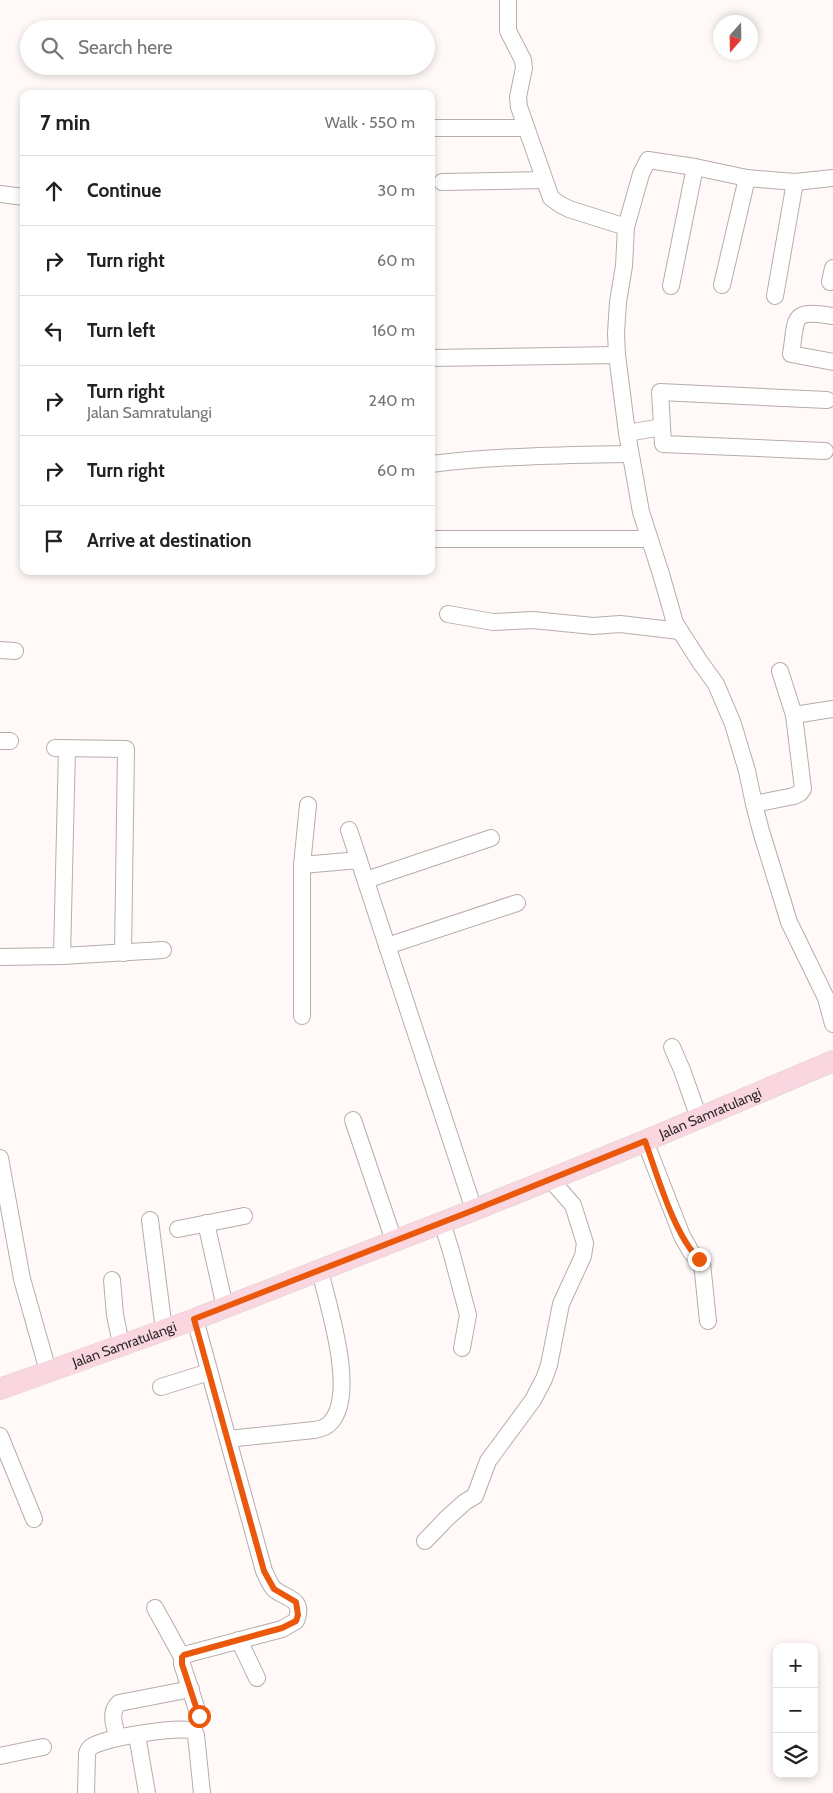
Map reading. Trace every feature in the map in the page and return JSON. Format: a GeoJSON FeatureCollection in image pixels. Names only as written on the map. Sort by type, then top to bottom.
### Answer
{"type":"FeatureCollection","features":[{"type":"Feature","properties":{"kind":"main road","name":"Jalan Samratulangi"},"geometry":{"type":"LineString","coordinates":[[0,1389],[194,1319],[442,1223],[551,1180],[833,1061]]}},
{"type":"Feature","properties":{"kind":"street"},"geometry":{"type":"LineString","coordinates":[[508,0],[508,31],[523,60],[524,68],[518,97],[519,107],[551,198],[561,205],[626,227]]}},
{"type":"Feature","properties":{"kind":"street"},"geometry":{"type":"LineString","coordinates":[[435,128],[526,128]]}},
{"type":"Feature","properties":{"kind":"street"},"geometry":{"type":"LineString","coordinates":[[833,178],[795,182],[747,178],[654,160],[647,161],[626,227],[624,266],[618,302],[616,333],[616,355],[630,454],[641,512],[662,574],[671,610],[680,631],[716,684],[726,705],[747,771],[754,804],[789,922],[826,998],[833,1024]]}},
{"type":"Feature","properties":{"kind":"street"},"geometry":{"type":"LineString","coordinates":[[671,286],[695,167]]}},
{"type":"Feature","properties":{"kind":"street"},"geometry":{"type":"LineString","coordinates":[[722,285],[747,178]]}},
{"type":"Feature","properties":{"kind":"street"},"geometry":{"type":"LineString","coordinates":[[442,182],[544,180]]}},
{"type":"Feature","properties":{"kind":"street"},"geometry":{"type":"LineString","coordinates":[[776,296],[795,182]]}},
{"type":"Feature","properties":{"kind":"street"},"geometry":{"type":"LineString","coordinates":[[0,194],[20,196]]}},
{"type":"Feature","properties":{"kind":"street"},"geometry":{"type":"LineString","coordinates":[[833,316],[813,312],[799,316],[796,322],[791,354],[833,362]]}},
{"type":"Feature","properties":{"kind":"street"},"geometry":{"type":"LineString","coordinates":[[435,358],[616,355]]}},
{"type":"Feature","properties":{"kind":"street"},"geometry":{"type":"LineString","coordinates":[[825,451],[663,444],[660,392],[827,400]]}},
{"type":"Feature","properties":{"kind":"street"},"geometry":{"type":"LineString","coordinates":[[627,433],[662,427]]}},
{"type":"Feature","properties":{"kind":"street"},"geometry":{"type":"LineString","coordinates":[[435,464],[465,460],[630,454]]}},
{"type":"Feature","properties":{"kind":"street"},"geometry":{"type":"LineString","coordinates":[[435,539],[649,539]]}},
{"type":"Feature","properties":{"kind":"street"},"geometry":{"type":"LineString","coordinates":[[448,614],[493,622],[532,620],[593,626],[620,624],[680,631]]}},
{"type":"Feature","properties":{"kind":"street"},"geometry":{"type":"LineString","coordinates":[[754,804],[794,796],[800,793],[803,788],[794,715],[780,671]]}},
{"type":"Feature","properties":{"kind":"street"},"geometry":{"type":"LineString","coordinates":[[794,715],[833,709]]}},
{"type":"Feature","properties":{"kind":"street"},"geometry":{"type":"LineString","coordinates":[[62,956],[61,748],[126,749],[123,953]]}},
{"type":"Feature","properties":{"kind":"street"},"geometry":{"type":"LineString","coordinates":[[302,1016],[302,865],[308,805]]}},
{"type":"Feature","properties":{"kind":"street"},"geometry":{"type":"LineString","coordinates":[[349,830],[474,1210]]}},
{"type":"Feature","properties":{"kind":"street"},"geometry":{"type":"LineString","coordinates":[[366,880],[492,838]]}},
{"type":"Feature","properties":{"kind":"street"},"geometry":{"type":"LineString","coordinates":[[302,865],[359,860]]}},
{"type":"Feature","properties":{"kind":"street"},"geometry":{"type":"LineString","coordinates":[[387,946],[517,903]]}},
{"type":"Feature","properties":{"kind":"street"},"geometry":{"type":"LineString","coordinates":[[0,957],[62,956],[163,950]]}},
{"type":"Feature","properties":{"kind":"street"},"geometry":{"type":"LineString","coordinates":[[672,1047],[699,1118]]}},
{"type":"Feature","properties":{"kind":"street"},"geometry":{"type":"LineString","coordinates":[[353,1120],[394,1241]]}},
{"type":"Feature","properties":{"kind":"street"},"geometry":{"type":"LineString","coordinates":[[645,1141],[682,1236],[702,1263],[708,1321]]}},
{"type":"Feature","properties":{"kind":"street"},"geometry":{"type":"LineString","coordinates":[[0,1164],[22,1279],[48,1372]]}},
{"type":"Feature","properties":{"kind":"street"},"geometry":{"type":"LineString","coordinates":[[425,1541],[447,1518],[475,1496],[488,1461],[539,1392],[549,1365],[561,1304],[583,1256],[585,1243],[572,1205],[551,1180]]}},
{"type":"Feature","properties":{"kind":"street"},"geometry":{"type":"LineString","coordinates":[[178,1229],[244,1216]]}},
{"type":"Feature","properties":{"kind":"street"},"geometry":{"type":"LineString","coordinates":[[150,1220],[164,1330]]}},
{"type":"Feature","properties":{"kind":"street"},"geometry":{"type":"LineString","coordinates":[[206,1223],[225,1307]]}},
{"type":"Feature","properties":{"kind":"street"},"geometry":{"type":"LineString","coordinates":[[442,1223],[452,1251],[468,1315],[462,1348]]}},
{"type":"Feature","properties":{"kind":"street"},"geometry":{"type":"LineString","coordinates":[[228,1439],[324,1428],[336,1415],[340,1405],[342,1389],[340,1356],[320,1270]]}},
{"type":"Feature","properties":{"kind":"street"},"geometry":{"type":"LineString","coordinates":[[112,1280],[115,1314],[121,1344]]}},
{"type":"Feature","properties":{"kind":"street"},"geometry":{"type":"LineString","coordinates":[[182,1657],[282,1628],[296,1621],[298,1615],[296,1602],[272,1585],[264,1571],[194,1319]]}},
{"type":"Feature","properties":{"kind":"street"},"geometry":{"type":"LineString","coordinates":[[162,1387],[209,1372]]}},
{"type":"Feature","properties":{"kind":"street"},"geometry":{"type":"LineString","coordinates":[[0,1436],[34,1519]]}},
{"type":"Feature","properties":{"kind":"street"},"geometry":{"type":"LineString","coordinates":[[155,1608],[182,1657],[182,1664],[199,1716]]}},
{"type":"Feature","properties":{"kind":"street"},"geometry":{"type":"LineString","coordinates":[[239,1640],[257,1678]]}},
{"type":"Feature","properties":{"kind":"street"},"geometry":{"type":"LineString","coordinates":[[118,1737],[113,1715],[114,1707],[119,1703],[191,1689]]}},
{"type":"Feature","properties":{"kind":"street"},"geometry":{"type":"LineString","coordinates":[[86,1793],[88,1749],[92,1746],[118,1737],[182,1728],[189,1728],[194,1731],[202,1793]]}},
{"type":"Feature","properties":{"kind":"street"},"geometry":{"type":"LineString","coordinates":[[137,1735],[147,1793]]}},
{"type":"Feature","properties":{"kind":"street"},"geometry":{"type":"LineString","coordinates":[[0,1756],[43,1747]]}},
{"type":"Feature","properties":{"kind":"route"},"geometry":{"type":"LineString","coordinates":[[199,1716],[182,1664],[182,1657],[282,1628],[296,1621],[298,1615],[296,1602],[274,1589],[264,1571],[194,1319],[551,1180],[645,1141],[674,1220],[692,1252],[699,1259]]}}]}
